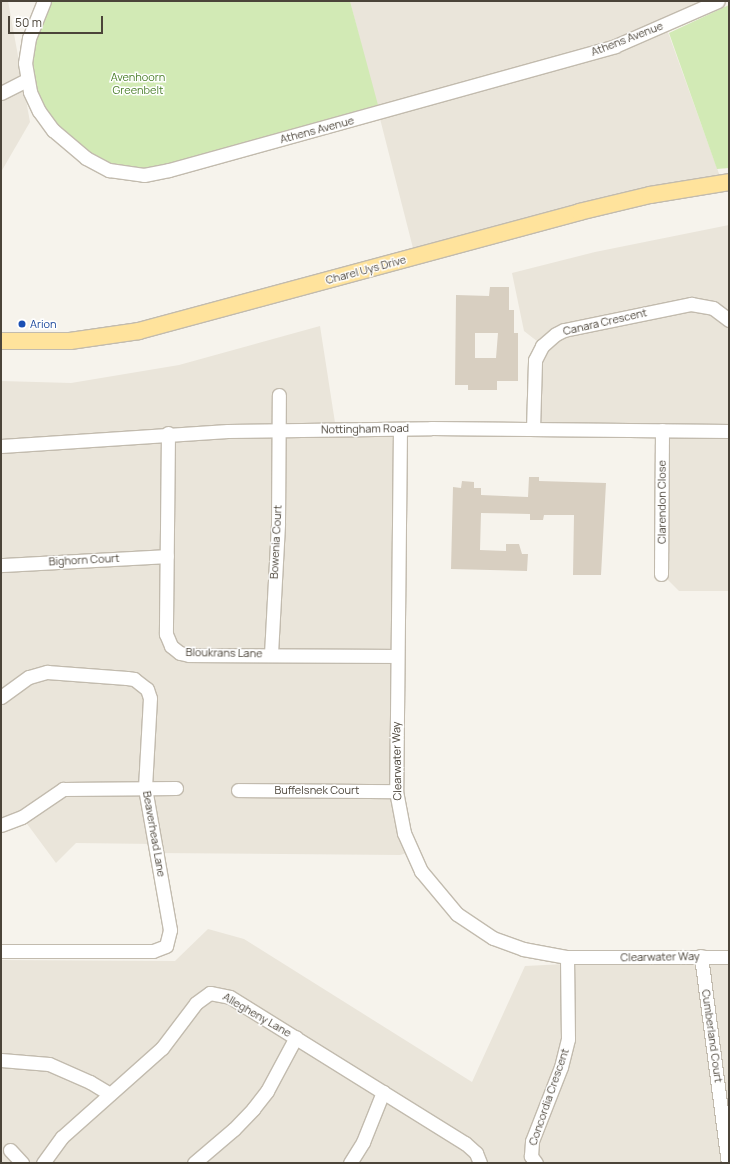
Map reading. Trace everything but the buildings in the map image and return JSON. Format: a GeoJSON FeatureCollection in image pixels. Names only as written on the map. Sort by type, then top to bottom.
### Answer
{"type":"FeatureCollection","features":[{"type":"Feature","properties":{"kind":"main road","name":"Charel Uys Drive"},"geometry":{"type":"LineString","coordinates":[[1,341],[70,341],[139,331],[579,212],[650,195],[729,182]]}},
{"type":"Feature","properties":{"kind":"street","name":"Athens Avenue"},"geometry":{"type":"LineString","coordinates":[[44,1],[26,49],[27,80],[34,102],[44,120],[86,158],[109,170],[144,175],[169,170],[615,46],[718,1]]}},
{"type":"Feature","properties":{"kind":"street"},"geometry":{"type":"LineString","coordinates":[[1,93],[27,80]]}},
{"type":"Feature","properties":{"kind":"street","name":"Canara Crescent"},"geometry":{"type":"LineString","coordinates":[[533,429],[535,360],[542,346],[556,334],[691,304],[713,308],[729,320]]}},
{"type":"Feature","properties":{"kind":"street","name":"Bowenia Court"},"geometry":{"type":"LineString","coordinates":[[271,654],[278,523],[279,395]]}},
{"type":"Feature","properties":{"kind":"street","name":"Clearwater Way"},"geometry":{"type":"LineString","coordinates":[[400,429],[396,791],[401,822],[414,858],[430,883],[457,914],[473,926],[507,944],[567,957],[729,957]]}},
{"type":"Feature","properties":{"kind":"street","name":"Nottingham Road"},"geometry":{"type":"LineString","coordinates":[[1,446],[168,433],[279,430],[533,429],[729,431]]}},
{"type":"Feature","properties":{"kind":"street","name":"Clarendon Close"},"geometry":{"type":"LineString","coordinates":[[661,574],[662,430]]}},
{"type":"Feature","properties":{"kind":"street","name":"Bloukrans Lane"},"geometry":{"type":"LineString","coordinates":[[168,433],[166,634],[171,646],[180,653],[189,655],[271,654],[398,656]]}},
{"type":"Feature","properties":{"kind":"street","name":"Bighorn Court"},"geometry":{"type":"LineString","coordinates":[[1,565],[167,556]]}},
{"type":"Feature","properties":{"kind":"street","name":"Beaverhead Lane"},"geometry":{"type":"LineString","coordinates":[[1,698],[18,683],[39,673],[134,679],[147,689],[150,698],[145,788],[170,930],[166,946],[154,951],[1,951]]}},
{"type":"Feature","properties":{"kind":"street"},"geometry":{"type":"LineString","coordinates":[[1,825],[22,817],[63,789],[176,788]]}},
{"type":"Feature","properties":{"kind":"street","name":"Buffelsnek Court"},"geometry":{"type":"LineString","coordinates":[[238,790],[396,791]]}},
{"type":"Feature","properties":{"kind":"street","name":"Cumberland Court"},"geometry":{"type":"LineString","coordinates":[[701,956],[728,1163]]}},
{"type":"Feature","properties":{"kind":"street","name":"Concordia Crescent"},"geometry":{"type":"LineString","coordinates":[[536,1163],[530,1156],[532,1141],[561,1067],[568,1039],[567,957]]}},
{"type":"Feature","properties":{"kind":"street","name":"Allegheny Lane"},"geometry":{"type":"LineString","coordinates":[[43,1163],[62,1137],[162,1048],[192,1007],[206,994],[218,993],[230,997],[464,1143],[476,1153],[480,1163]]}},
{"type":"Feature","properties":{"kind":"street"},"geometry":{"type":"LineString","coordinates":[[194,1163],[253,1109],[266,1091],[296,1038]]}},
{"type":"Feature","properties":{"kind":"street"},"geometry":{"type":"LineString","coordinates":[[1,1060],[49,1064],[90,1082],[110,1094]]}},
{"type":"Feature","properties":{"kind":"street"},"geometry":{"type":"LineString","coordinates":[[350,1163],[363,1142],[383,1092]]}},
{"type":"Feature","properties":{"kind":"street"},"geometry":{"type":"LineString","coordinates":[[10,1150],[22,1163]]}},
{"type":"Feature","properties":{"kind":"shaded area"},"geometry":{"type":"Polygon","coordinates":[[[1,1],[8,1],[30,122],[1,172],[1,1]]]}},
{"type":"Feature","properties":{"kind":"shaded area"},"geometry":{"type":"Polygon","coordinates":[[[350,1],[716,1],[665,24],[722,182],[415,256],[350,1]]]}},
{"type":"Feature","properties":{"kind":"shaded area"},"geometry":{"type":"Polygon","coordinates":[[[729,225],[729,591],[679,591],[662,574],[663,430],[532,429],[542,345],[524,331],[512,273],[595,252],[729,225]]]}},
{"type":"Feature","properties":{"kind":"shaded area"},"geometry":{"type":"Polygon","coordinates":[[[320,326],[336,429],[400,428],[395,790],[411,852],[400,855],[156,853],[154,844],[76,843],[56,863],[22,817],[1,824],[1,381],[71,383],[179,365],[320,326]]]}},
{"type":"Feature","properties":{"kind":"shaded area"},"geometry":{"type":"Polygon","coordinates":[[[208,929],[244,939],[472,1082],[525,966],[605,962],[729,963],[729,1163],[1,1163],[1,960],[175,961],[208,929]]]}},
{"type":"Feature","properties":{"kind":"green space","name":"Avenhoorn Greenbelt"},"geometry":{"type":"Polygon","coordinates":[[[49,1],[350,1],[378,105],[161,166],[137,169],[114,165],[95,157],[59,128],[50,118],[36,92],[32,53],[38,27],[49,1]]]}},
{"type":"Feature","properties":{"kind":"green space"},"geometry":{"type":"Polygon","coordinates":[[[729,5],[729,168],[717,169],[669,33],[729,5]]]}},
{"type":"Feature","properties":{"kind":"place","name":"Arion"},"geometry":{"type":"Point","coordinates":[22,324]}}]}
